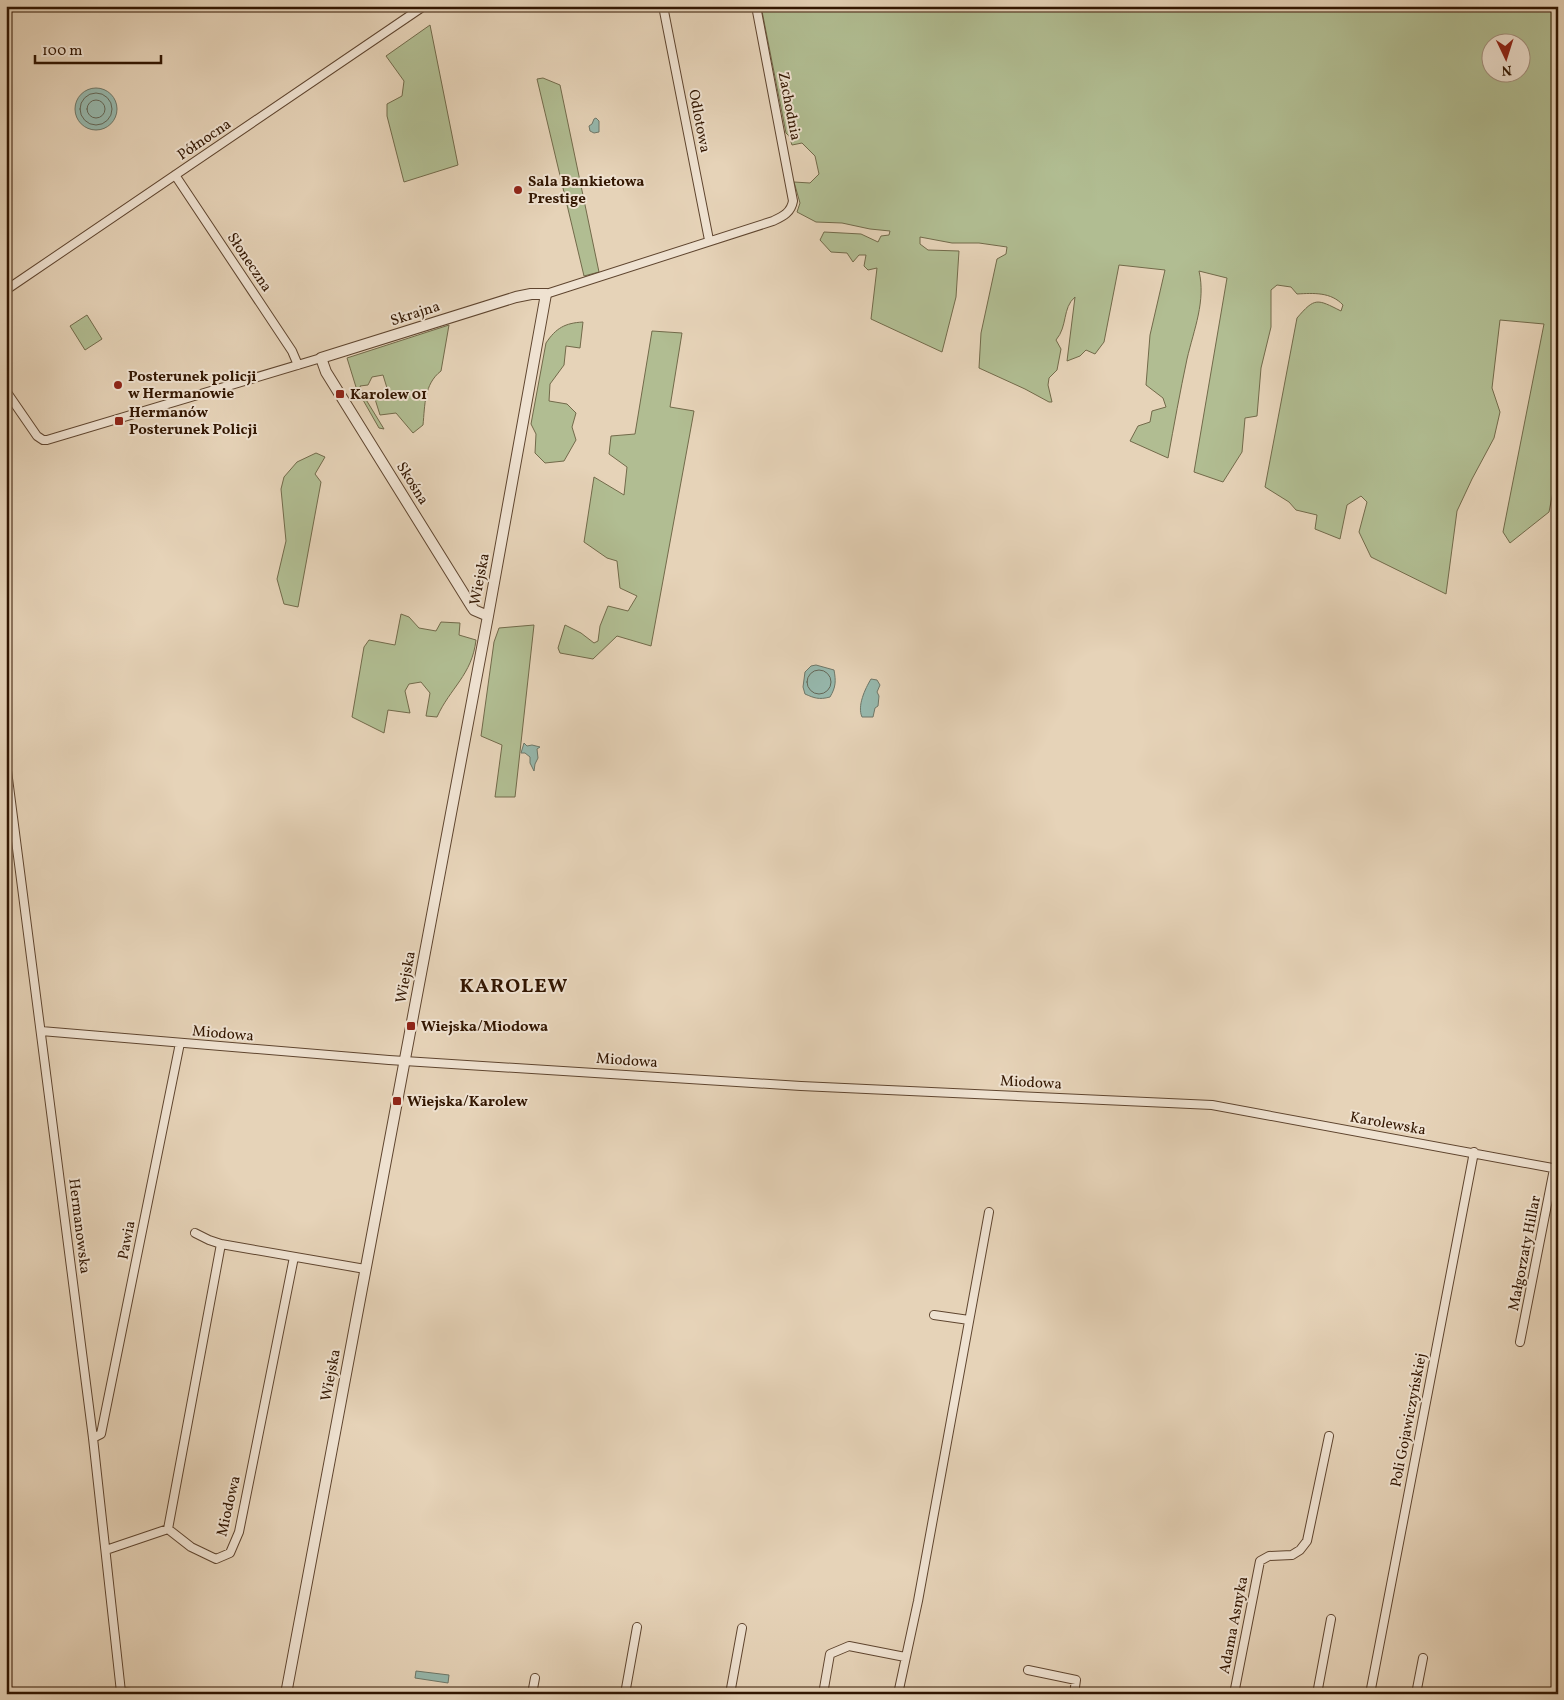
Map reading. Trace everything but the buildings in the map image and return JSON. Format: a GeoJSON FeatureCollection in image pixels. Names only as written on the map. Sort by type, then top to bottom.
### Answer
{"type":"FeatureCollection","features":[{"type":"Feature","properties":{"kind":"street","name":"Odlotowa"},"geometry":{"type":"LineString","coordinates":[[663,6],[709,240]]}},
{"type":"Feature","properties":{"kind":"street","name":"Zachodnia"},"geometry":{"type":"LineString","coordinates":[[756,6],[793,201],[790,211]]}},
{"type":"Feature","properties":{"kind":"street","name":"Północna"},"geometry":{"type":"LineString","coordinates":[[6,290],[421,8]]}},
{"type":"Feature","properties":{"kind":"street","name":"Słoneczna"},"geometry":{"type":"LineString","coordinates":[[175,175],[292,351],[298,365]]}},
{"type":"Feature","properties":{"kind":"street","name":"Skrajna"},"geometry":{"type":"LineString","coordinates":[[6,391],[37,436],[46,440],[321,358],[516,296],[546,294],[783,217],[790,211]]}},
{"type":"Feature","properties":{"kind":"street","name":"Wiejska"},"geometry":{"type":"LineString","coordinates":[[286,1694],[488,616],[546,294]]}},
{"type":"Feature","properties":{"kind":"street","name":"Skośna"},"geometry":{"type":"LineString","coordinates":[[321,358],[326,372],[472,607],[474,610],[488,616]]}},
{"type":"Feature","properties":{"kind":"street","name":"Hermanowska"},"geometry":{"type":"LineString","coordinates":[[6,763],[94,1438],[121,1692]]}},
{"type":"Feature","properties":{"kind":"street","name":"Miodowa"},"geometry":{"type":"LineString","coordinates":[[41,1031],[404,1061],[801,1086],[1212,1105]]}},
{"type":"Feature","properties":{"kind":"street","name":"Pawia"},"geometry":{"type":"LineString","coordinates":[[94,1438],[101,1434],[180,1043]]}},
{"type":"Feature","properties":{"kind":"street","name":"Karolewska"},"geometry":{"type":"LineString","coordinates":[[1212,1105],[1474,1152],[1556,1169]]}},
{"type":"Feature","properties":{"kind":"street","name":"Poli Gojawiczyńskiej"},"geometry":{"type":"LineString","coordinates":[[1370,1694],[1474,1152]]}},
{"type":"Feature","properties":{"kind":"street","name":"Małgorzaty Hillar"},"geometry":{"type":"LineString","coordinates":[[1520,1342],[1556,1169]]}},
{"type":"Feature","properties":{"kind":"street"},"geometry":{"type":"LineString","coordinates":[[898,1694],[918,1601],[989,1212]]}},
{"type":"Feature","properties":{"kind":"street"},"geometry":{"type":"LineString","coordinates":[[195,1233],[221,1244],[365,1270]]}},
{"type":"Feature","properties":{"kind":"street"},"geometry":{"type":"LineString","coordinates":[[106,1550],[168,1529],[221,1244]]}},
{"type":"Feature","properties":{"kind":"street","name":"Miodowa"},"geometry":{"type":"LineString","coordinates":[[168,1529],[190,1547],[216,1559],[230,1553],[239,1532],[294,1257]]}},
{"type":"Feature","properties":{"kind":"street"},"geometry":{"type":"LineString","coordinates":[[934,1314],[969,1320]]}},
{"type":"Feature","properties":{"kind":"street","name":"Adama Asnyka"},"geometry":{"type":"LineString","coordinates":[[1234,1694],[1260,1561],[1269,1556],[1292,1555],[1300,1550],[1307,1541],[1329,1436]]}},
{"type":"Feature","properties":{"kind":"street"},"geometry":{"type":"LineString","coordinates":[[1317,1694],[1331,1619]]}},
{"type":"Feature","properties":{"kind":"street"},"geometry":{"type":"LineString","coordinates":[[624,1694],[637,1627]]}},
{"type":"Feature","properties":{"kind":"street"},"geometry":{"type":"LineString","coordinates":[[730,1694],[742,1628]]}},
{"type":"Feature","properties":{"kind":"street"},"geometry":{"type":"LineString","coordinates":[[823,1694],[830,1654],[849,1646],[905,1657]]}},
{"type":"Feature","properties":{"kind":"street"},"geometry":{"type":"LineString","coordinates":[[1416,1694],[1423,1658]]}},
{"type":"Feature","properties":{"kind":"street"},"geometry":{"type":"LineString","coordinates":[[1028,1670],[1076,1680],[1074,1694]]}},
{"type":"Feature","properties":{"kind":"street"},"geometry":{"type":"LineString","coordinates":[[532,1694],[535,1678]]}},
{"type":"Feature","properties":{"kind":"street"},"geometry":{"type":"LineString","coordinates":[[108,1694],[121,1692],[140,1694]]}},
{"type":"Feature","properties":{"kind":"green space"},"geometry":{"type":"Polygon","coordinates":[[[761,6],[1558,6],[1558,466],[1549,512],[1510,543],[1503,532],[1544,324],[1500,320],[1492,388],[1500,412],[1494,438],[1457,511],[1446,594],[1371,557],[1359,532],[1367,502],[1361,496],[1347,505],[1340,539],[1315,529],[1317,515],[1296,510],[1289,502],[1265,487],[1297,318],[1308,306],[1317,302],[1327,304],[1341,311],[1343,305],[1338,301],[1322,294],[1297,294],[1291,287],[1277,285],[1271,290],[1271,327],[1261,368],[1257,416],[1245,418],[1242,452],[1223,482],[1194,472],[1227,278],[1199,271],[1201,282],[1200,304],[1187,359],[1168,458],[1130,441],[1138,426],[1150,422],[1152,411],[1166,407],[1163,398],[1146,385],[1150,335],[1165,270],[1119,265],[1104,342],[1095,354],[1086,350],[1080,356],[1067,361],[1075,297],[1071,301],[1060,335],[1056,340],[1061,349],[1057,370],[1049,378],[1048,385],[1052,402],[1049,402],[979,368],[981,333],[997,259],[1006,254],[1007,247],[979,243],[952,243],[920,237],[920,244],[928,250],[959,251],[956,297],[942,352],[871,319],[877,268],[868,270],[864,266],[866,255],[859,255],[853,262],[847,253],[831,252],[820,240],[824,232],[861,234],[878,242],[881,236],[889,235],[890,231],[842,223],[816,222],[797,212],[800,203],[794,182],[810,183],[819,174],[815,156],[802,143],[792,145],[786,133],[761,6]]]}},
{"type":"Feature","properties":{"kind":"green space"},"geometry":{"type":"Polygon","coordinates":[[[430,25],[458,165],[404,182],[387,116],[387,104],[402,96],[404,81],[386,56],[430,25]]]}},
{"type":"Feature","properties":{"kind":"green space"},"geometry":{"type":"Polygon","coordinates":[[[543,78],[560,85],[599,272],[584,276],[537,79],[543,78]]]}},
{"type":"Feature","properties":{"kind":"green space"},"geometry":{"type":"Polygon","coordinates":[[[87,315],[102,339],[85,350],[70,326],[87,315]]]}},
{"type":"Feature","properties":{"kind":"green space"},"geometry":{"type":"Polygon","coordinates":[[[583,322],[580,348],[566,346],[564,365],[550,384],[549,401],[567,404],[576,413],[572,427],[576,440],[564,461],[545,463],[535,453],[536,434],[531,424],[546,343],[562,327],[583,322]]]}},
{"type":"Feature","properties":{"kind":"green space"},"geometry":{"type":"Polygon","coordinates":[[[449,325],[441,371],[431,382],[426,395],[423,425],[413,433],[396,413],[380,415],[375,399],[387,388],[383,375],[372,377],[368,385],[360,386],[384,429],[379,428],[363,400],[360,400],[347,358],[449,325]]]}},
{"type":"Feature","properties":{"kind":"green space"},"geometry":{"type":"Polygon","coordinates":[[[652,331],[682,333],[670,407],[694,411],[651,646],[617,636],[593,659],[560,653],[558,648],[565,625],[581,633],[594,643],[598,641],[600,626],[608,606],[628,611],[637,596],[620,588],[617,561],[607,558],[584,542],[594,477],[624,495],[627,467],[609,454],[611,436],[635,434],[652,331]]]}},
{"type":"Feature","properties":{"kind":"green space"},"geometry":{"type":"Polygon","coordinates":[[[316,453],[325,457],[315,474],[321,482],[298,607],[284,604],[277,579],[286,541],[281,489],[284,477],[297,462],[316,453]]]}},
{"type":"Feature","properties":{"kind":"green space"},"geometry":{"type":"Polygon","coordinates":[[[401,614],[409,617],[419,628],[436,631],[441,622],[460,623],[459,635],[476,640],[470,663],[437,717],[426,716],[430,693],[421,682],[409,684],[405,691],[410,713],[388,710],[384,733],[352,717],[364,647],[369,640],[395,645],[401,614]]]}},
{"type":"Feature","properties":{"kind":"green space"},"geometry":{"type":"Polygon","coordinates":[[[534,625],[515,797],[495,797],[502,745],[481,736],[494,642],[499,628],[534,625]]]}},
{"type":"Feature","properties":{"kind":"water"},"geometry":{"type":"Polygon","coordinates":[[[96,88],[111,94],[117,109],[111,124],[96,130],[81,124],[75,109],[81,94],[96,88]]]}},
{"type":"Feature","properties":{"kind":"water"},"geometry":{"type":"Polygon","coordinates":[[[596,118],[599,121],[599,132],[594,133],[590,131],[589,126],[596,118]]]}},
{"type":"Feature","properties":{"kind":"water"},"geometry":{"type":"Polygon","coordinates":[[[816,665],[834,670],[835,684],[830,697],[817,698],[805,694],[803,687],[805,672],[811,666],[816,665]]]}},
{"type":"Feature","properties":{"kind":"water"},"geometry":{"type":"Polygon","coordinates":[[[871,679],[877,680],[880,685],[877,692],[879,696],[878,706],[875,708],[873,717],[862,717],[861,703],[871,679]]]}},
{"type":"Feature","properties":{"kind":"water"},"geometry":{"type":"Polygon","coordinates":[[[524,743],[527,746],[540,747],[537,749],[538,758],[534,771],[530,763],[530,757],[525,753],[521,753],[524,743]]]}},
{"type":"Feature","properties":{"kind":"water"},"geometry":{"type":"Polygon","coordinates":[[[416,1671],[449,1675],[448,1683],[415,1678],[416,1671]]]}},
{"type":"Feature","properties":{"kind":"place","name":"Sala Bankietowa Prestige"},"geometry":{"type":"Point","coordinates":[518,190]}},
{"type":"Feature","properties":{"kind":"place","name":"Posterunek policji w Hermanowie"},"geometry":{"type":"Point","coordinates":[118,385]}},
{"type":"Feature","properties":{"kind":"place","name":"Karolew 01"},"geometry":{"type":"Point","coordinates":[340,394]}},
{"type":"Feature","properties":{"kind":"place","name":"Hermanów Posterunek Policji"},"geometry":{"type":"Point","coordinates":[119,421]}},
{"type":"Feature","properties":{"kind":"place","name":"Wiejska/Miodowa"},"geometry":{"type":"Point","coordinates":[411,1026]}},
{"type":"Feature","properties":{"kind":"place","name":"Wiejska/Karolew"},"geometry":{"type":"Point","coordinates":[397,1101]}},
{"type":"Feature","properties":{"kind":"district","name":"KAROLEW"},"geometry":{"type":"Point","coordinates":[514,985]}}]}
